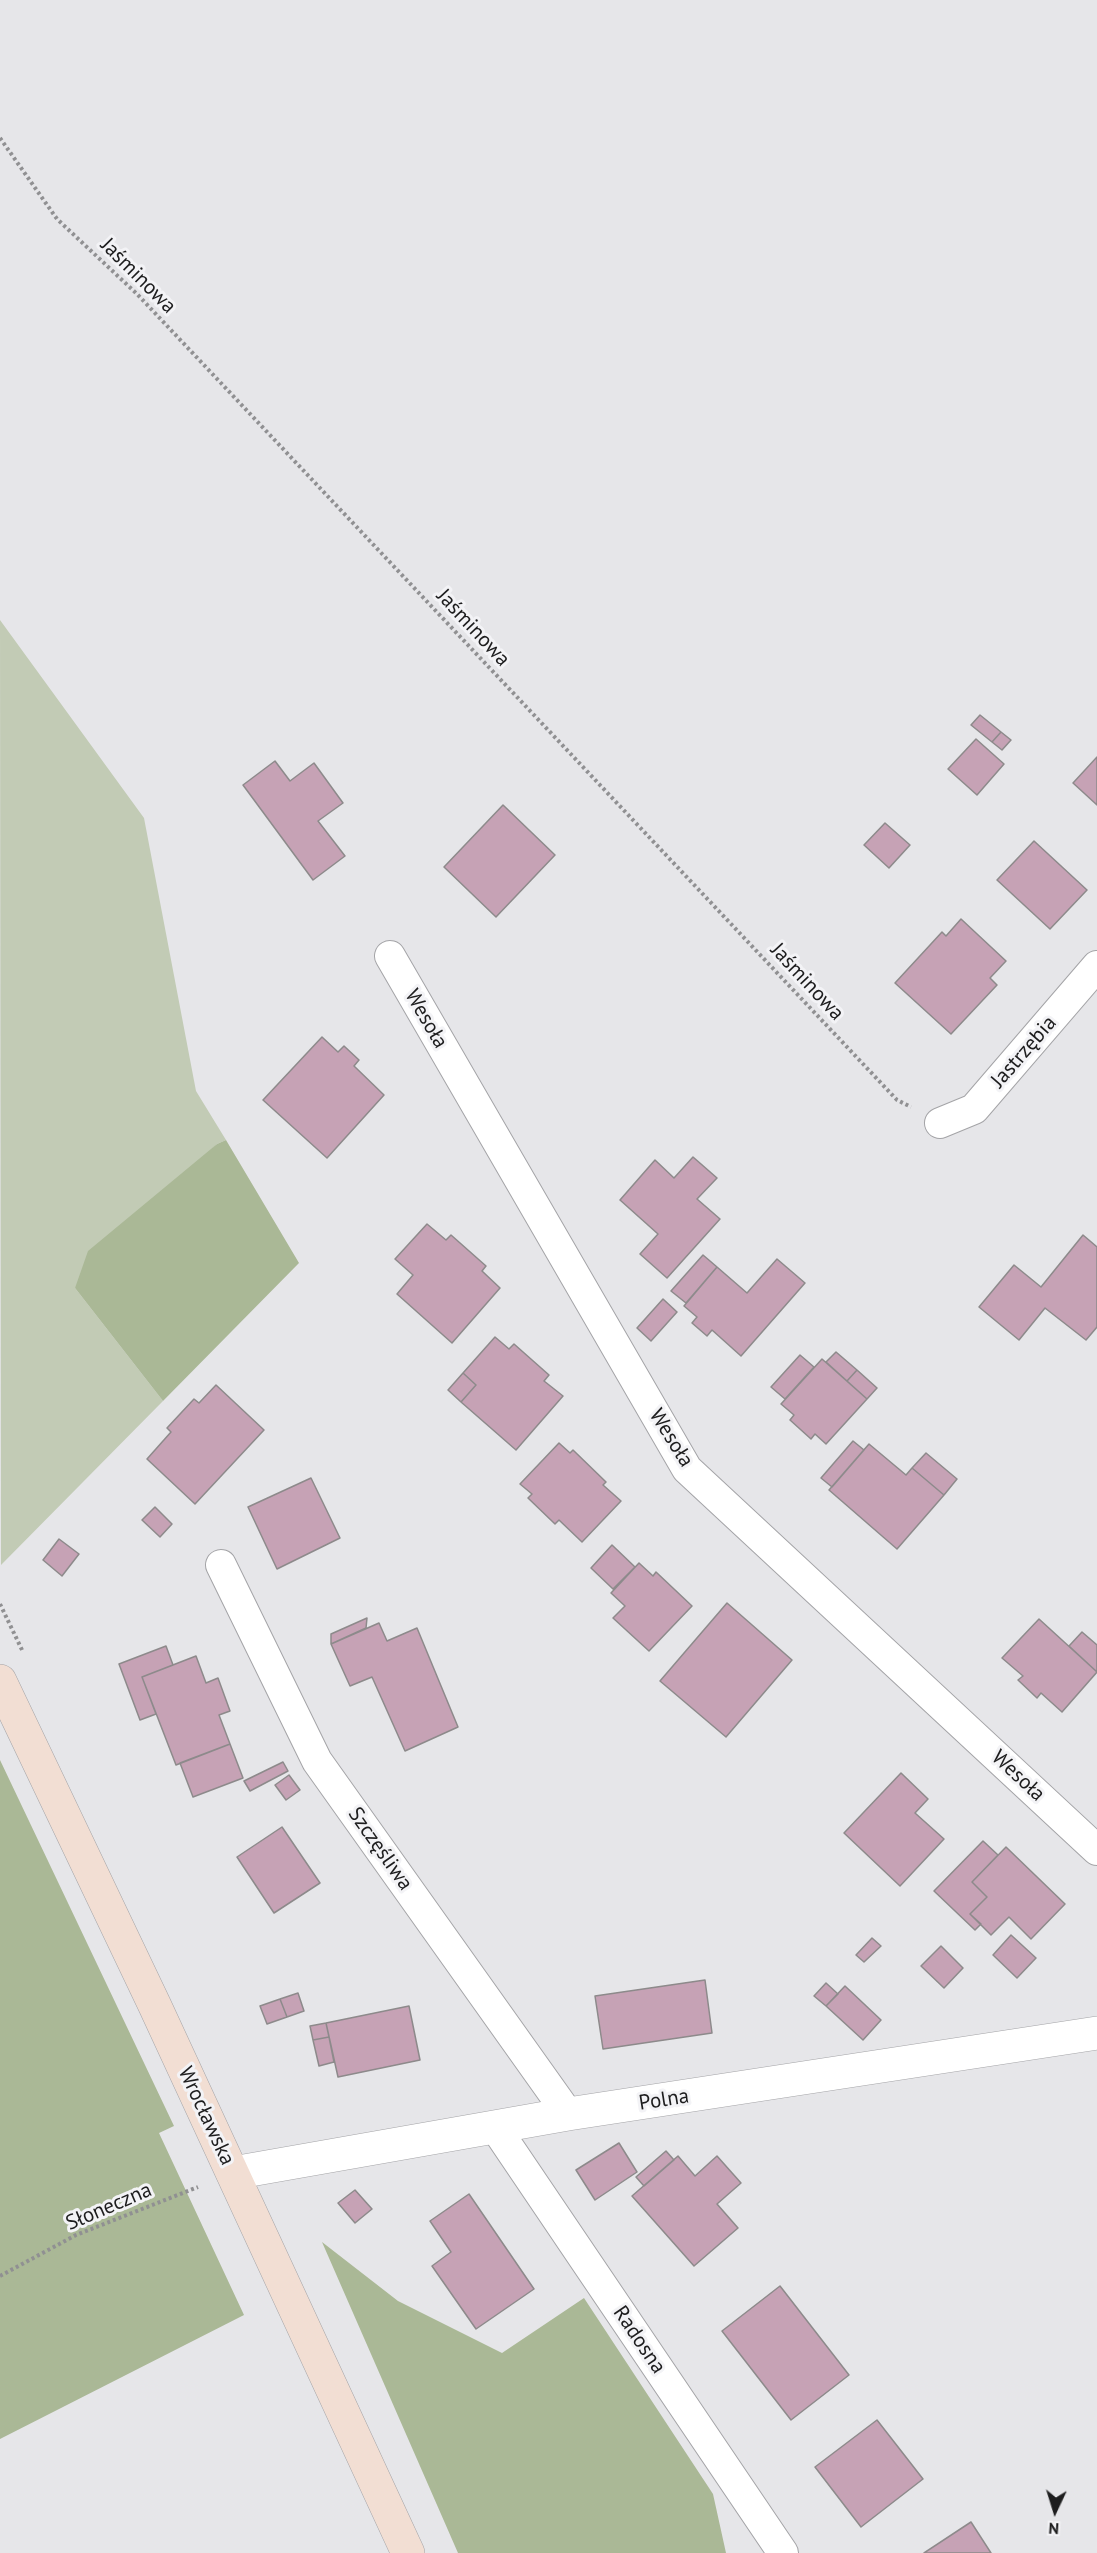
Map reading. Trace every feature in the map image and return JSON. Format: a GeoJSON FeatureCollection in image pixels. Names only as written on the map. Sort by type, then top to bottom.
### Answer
{"type":"FeatureCollection","features":[{"type":"Feature","properties":{"kind":"main road","name":"Wrocławska"},"geometry":{"type":"LineString","coordinates":[[0,1682],[232,2173],[408,2553]]}},
{"type":"Feature","properties":{"kind":"street","name":"Wesoła"},"geometry":{"type":"LineString","coordinates":[[390,956],[687,1469],[1097,1850]]}},
{"type":"Feature","properties":{"kind":"street","name":"Jastrzębia"},"geometry":{"type":"LineString","coordinates":[[940,1124],[974,1109],[1097,966]]}},
{"type":"Feature","properties":{"kind":"street","name":"Szczęśliwa"},"geometry":{"type":"LineString","coordinates":[[221,1565],[317,1761],[568,2114]]}},
{"type":"Feature","properties":{"kind":"street","name":"Polna"},"geometry":{"type":"LineString","coordinates":[[232,2173],[568,2114],[1097,2032]]}},
{"type":"Feature","properties":{"kind":"street","name":"Radosna"},"geometry":{"type":"LineString","coordinates":[[495,2127],[783,2553]]}},
{"type":"Feature","properties":{"kind":"path","name":"Jaśminowa"},"geometry":{"type":"LineString","coordinates":[[0,138],[57,219],[137,294],[897,1100],[940,1124]]}},
{"type":"Feature","properties":{"kind":"path","name":"Słoneczna"},"geometry":{"type":"LineString","coordinates":[[0,2276],[76,2235],[232,2173]]}},
{"type":"Feature","properties":{"kind":"green space"},"geometry":{"type":"Polygon","coordinates":[[[0,620],[144,818],[196,1091],[226,1140],[217,1144],[75,1288],[163,1401],[1,1565],[0,620]]]}},
{"type":"Feature","properties":{"kind":"green space"},"geometry":{"type":"Polygon","coordinates":[[[226,1140],[299,1263],[163,1401],[75,1288],[88,1251],[217,1144],[226,1140]]]}},
{"type":"Feature","properties":{"kind":"green space"},"geometry":{"type":"Polygon","coordinates":[[[0,1760],[174,2126],[159,2133],[244,2315],[0,2439],[0,1760]]]}},
{"type":"Feature","properties":{"kind":"green space"},"geometry":{"type":"Polygon","coordinates":[[[322,2242],[398,2301],[502,2353],[584,2298],[713,2494],[726,2553],[458,2553],[322,2242]]]}},
{"type":"Feature","properties":{"kind":"building"},"geometry":{"type":"Polygon","coordinates":[[[980,715],[1001,732],[992,742],[971,725],[980,715]]]}},
{"type":"Feature","properties":{"kind":"building"},"geometry":{"type":"Polygon","coordinates":[[[1001,732],[1011,740],[1002,750],[992,742],[1001,732]]]}},
{"type":"Feature","properties":{"kind":"building"},"geometry":{"type":"Polygon","coordinates":[[[976,739],[1004,764],[977,795],[948,769],[976,739]]]}},
{"type":"Feature","properties":{"kind":"building"},"geometry":{"type":"Polygon","coordinates":[[[1097,757],[1097,805],[1073,783],[1097,757]]]}},
{"type":"Feature","properties":{"kind":"building"},"geometry":{"type":"Polygon","coordinates":[[[275,761],[290,781],[314,763],[343,803],[318,821],[345,856],[313,880],[243,785],[275,761]]]}},
{"type":"Feature","properties":{"kind":"building"},"geometry":{"type":"Polygon","coordinates":[[[503,805],[555,855],[496,917],[444,867],[503,805]]]}},
{"type":"Feature","properties":{"kind":"building"},"geometry":{"type":"Polygon","coordinates":[[[885,823],[910,845],[889,868],[864,845],[885,823]]]}},
{"type":"Feature","properties":{"kind":"building"},"geometry":{"type":"Polygon","coordinates":[[[1034,841],[1087,890],[1050,929],[997,880],[1034,841]]]}},
{"type":"Feature","properties":{"kind":"building"},"geometry":{"type":"Polygon","coordinates":[[[961,919],[1006,961],[990,978],[997,985],[951,1034],[895,983],[942,932],[946,936],[961,919]]]}},
{"type":"Feature","properties":{"kind":"building"},"geometry":{"type":"Polygon","coordinates":[[[322,1037],[338,1052],[344,1046],[359,1060],[354,1066],[384,1095],[327,1158],[263,1100],[322,1037]]]}},
{"type":"Feature","properties":{"kind":"building"},"geometry":{"type":"Polygon","coordinates":[[[693,1157],[717,1178],[697,1199],[720,1219],[667,1278],[640,1254],[658,1234],[620,1200],[655,1160],[674,1178],[693,1157]]]}},
{"type":"Feature","properties":{"kind":"building"},"geometry":{"type":"Polygon","coordinates":[[[427,1224],[446,1240],[451,1235],[486,1266],[482,1271],[500,1288],[452,1343],[397,1294],[413,1275],[395,1259],[427,1224]]]}},
{"type":"Feature","properties":{"kind":"building"},"geometry":{"type":"Polygon","coordinates":[[[1083,1235],[1097,1247],[1097,1327],[1086,1340],[1045,1308],[1019,1340],[979,1307],[1014,1265],[1041,1287],[1083,1235]]]}},
{"type":"Feature","properties":{"kind":"building"},"geometry":{"type":"Polygon","coordinates":[[[703,1255],[717,1267],[686,1303],[671,1291],[703,1255]]]}},
{"type":"Feature","properties":{"kind":"building"},"geometry":{"type":"Polygon","coordinates":[[[777,1259],[805,1283],[741,1356],[712,1330],[707,1336],[692,1323],[697,1317],[684,1306],[717,1267],[747,1293],[777,1259]]]}},
{"type":"Feature","properties":{"kind":"building"},"geometry":{"type":"Polygon","coordinates":[[[663,1299],[677,1312],[651,1341],[637,1328],[663,1299]]]}},
{"type":"Feature","properties":{"kind":"building"},"geometry":{"type":"Polygon","coordinates":[[[495,1337],[509,1349],[514,1344],[549,1375],[544,1381],[563,1396],[516,1450],[461,1402],[476,1385],[463,1373],[495,1337]]]}},
{"type":"Feature","properties":{"kind":"building"},"geometry":{"type":"Polygon","coordinates":[[[836,1352],[857,1370],[847,1381],[826,1362],[836,1352]]]}},
{"type":"Feature","properties":{"kind":"building"},"geometry":{"type":"Polygon","coordinates":[[[800,1355],[814,1367],[785,1399],[771,1387],[800,1355]]]}},
{"type":"Feature","properties":{"kind":"building"},"geometry":{"type":"Polygon","coordinates":[[[822,1359],[867,1399],[826,1444],[815,1434],[811,1439],[790,1420],[794,1415],[781,1404],[822,1359]]]}},
{"type":"Feature","properties":{"kind":"building"},"geometry":{"type":"Polygon","coordinates":[[[857,1370],[877,1388],[867,1399],[847,1381],[857,1370]]]}},
{"type":"Feature","properties":{"kind":"building"},"geometry":{"type":"Polygon","coordinates":[[[463,1373],[476,1385],[461,1402],[448,1390],[463,1373]]]}},
{"type":"Feature","properties":{"kind":"building"},"geometry":{"type":"Polygon","coordinates":[[[216,1385],[264,1430],[195,1504],[147,1459],[171,1432],[167,1428],[194,1399],[199,1403],[216,1385]]]}},
{"type":"Feature","properties":{"kind":"building"},"geometry":{"type":"Polygon","coordinates":[[[853,1441],[864,1450],[832,1487],[821,1478],[853,1441]]]}},
{"type":"Feature","properties":{"kind":"building"},"geometry":{"type":"Polygon","coordinates":[[[559,1443],[570,1453],[573,1450],[606,1482],[603,1485],[621,1501],[582,1542],[559,1520],[555,1524],[528,1498],[532,1494],[520,1484],[559,1443]]]}},
{"type":"Feature","properties":{"kind":"building"},"geometry":{"type":"Polygon","coordinates":[[[869,1444],[906,1475],[912,1468],[944,1495],[897,1549],[829,1490],[869,1444]]]}},
{"type":"Feature","properties":{"kind":"building"},"geometry":{"type":"Polygon","coordinates":[[[926,1453],[957,1479],[944,1495],[912,1468],[926,1453]]]}},
{"type":"Feature","properties":{"kind":"building"},"geometry":{"type":"Polygon","coordinates":[[[311,1478],[340,1538],[277,1569],[248,1507],[311,1478]]]}},
{"type":"Feature","properties":{"kind":"building"},"geometry":{"type":"Polygon","coordinates":[[[155,1507],[172,1524],[160,1537],[142,1520],[155,1507]]]}},
{"type":"Feature","properties":{"kind":"building"},"geometry":{"type":"Polygon","coordinates":[[[59,1539],[79,1554],[62,1576],[43,1560],[59,1539]]]}},
{"type":"Feature","properties":{"kind":"building"},"geometry":{"type":"Polygon","coordinates":[[[612,1545],[635,1567],[613,1589],[591,1568],[612,1545]]]}},
{"type":"Feature","properties":{"kind":"building"},"geometry":{"type":"Polygon","coordinates":[[[639,1563],[653,1576],[656,1572],[692,1606],[649,1651],[613,1618],[625,1606],[611,1593],[639,1563]]]}},
{"type":"Feature","properties":{"kind":"building"},"geometry":{"type":"Polygon","coordinates":[[[727,1603],[792,1660],[726,1737],[660,1681],[727,1603]]]}},
{"type":"Feature","properties":{"kind":"building"},"geometry":{"type":"Polygon","coordinates":[[[367,1618],[366,1628],[331,1644],[331,1634],[367,1618]]]}},
{"type":"Feature","properties":{"kind":"building"},"geometry":{"type":"Polygon","coordinates":[[[1039,1619],[1097,1672],[1062,1712],[1041,1693],[1037,1698],[1018,1680],[1023,1676],[1002,1658],[1039,1619]]]}},
{"type":"Feature","properties":{"kind":"building"},"geometry":{"type":"Polygon","coordinates":[[[379,1623],[387,1641],[417,1628],[458,1727],[405,1751],[372,1677],[350,1686],[331,1644],[379,1623]]]}},
{"type":"Feature","properties":{"kind":"building"},"geometry":{"type":"Polygon","coordinates":[[[1082,1632],[1097,1645],[1097,1672],[1069,1646],[1082,1632]]]}},
{"type":"Feature","properties":{"kind":"building"},"geometry":{"type":"Polygon","coordinates":[[[166,1646],[173,1665],[142,1677],[156,1714],[140,1720],[119,1664],[166,1646]]]}},
{"type":"Feature","properties":{"kind":"building"},"geometry":{"type":"Polygon","coordinates":[[[196,1656],[206,1683],[218,1678],[230,1711],[219,1715],[230,1744],[176,1765],[142,1677],[196,1656]]]}},
{"type":"Feature","properties":{"kind":"building"},"geometry":{"type":"Polygon","coordinates":[[[230,1744],[243,1778],[193,1797],[180,1763],[230,1744]]]}},
{"type":"Feature","properties":{"kind":"building"},"geometry":{"type":"Polygon","coordinates":[[[283,1762],[288,1771],[250,1791],[244,1781],[283,1762]]]}},
{"type":"Feature","properties":{"kind":"building"},"geometry":{"type":"Polygon","coordinates":[[[901,1773],[928,1799],[915,1813],[944,1839],[900,1886],[844,1833],[901,1773]]]}},
{"type":"Feature","properties":{"kind":"building"},"geometry":{"type":"Polygon","coordinates":[[[289,1775],[300,1790],[286,1800],[275,1785],[289,1775]]]}},
{"type":"Feature","properties":{"kind":"building"},"geometry":{"type":"Polygon","coordinates":[[[282,1827],[320,1883],[274,1913],[237,1857],[282,1827]]]}},
{"type":"Feature","properties":{"kind":"building"},"geometry":{"type":"Polygon","coordinates":[[[983,1841],[998,1855],[972,1882],[987,1897],[970,1914],[981,1924],[975,1930],[934,1891],[983,1841]]]}},
{"type":"Feature","properties":{"kind":"building"},"geometry":{"type":"Polygon","coordinates":[[[1006,1847],[1065,1904],[1031,1939],[1009,1917],[991,1935],[970,1914],[987,1897],[972,1882],[1006,1847]]]}},
{"type":"Feature","properties":{"kind":"building"},"geometry":{"type":"Polygon","coordinates":[[[1011,1935],[1036,1958],[1017,1978],[993,1955],[1011,1935]]]}},
{"type":"Feature","properties":{"kind":"building"},"geometry":{"type":"Polygon","coordinates":[[[872,1938],[881,1946],[864,1962],[856,1955],[872,1938]]]}},
{"type":"Feature","properties":{"kind":"building"},"geometry":{"type":"Polygon","coordinates":[[[941,1946],[963,1968],[944,1988],[921,1966],[941,1946]]]}},
{"type":"Feature","properties":{"kind":"building"},"geometry":{"type":"Polygon","coordinates":[[[705,1980],[712,2033],[603,2049],[595,1996],[705,1980]]]}},
{"type":"Feature","properties":{"kind":"building"},"geometry":{"type":"Polygon","coordinates":[[[826,1983],[838,1994],[826,2006],[814,1996],[826,1983]]]}},
{"type":"Feature","properties":{"kind":"building"},"geometry":{"type":"Polygon","coordinates":[[[845,1986],[881,2020],[863,2040],[826,2006],[845,1986]]]}},
{"type":"Feature","properties":{"kind":"building"},"geometry":{"type":"Polygon","coordinates":[[[298,1993],[304,2011],[287,2017],[280,1999],[298,1993]]]}},
{"type":"Feature","properties":{"kind":"building"},"geometry":{"type":"Polygon","coordinates":[[[280,1999],[287,2017],[267,2024],[260,2006],[280,1999]]]}},
{"type":"Feature","properties":{"kind":"building"},"geometry":{"type":"Polygon","coordinates":[[[409,2006],[420,2060],[338,2077],[326,2023],[409,2006]]]}},
{"type":"Feature","properties":{"kind":"building"},"geometry":{"type":"Polygon","coordinates":[[[326,2023],[329,2037],[313,2040],[310,2026],[326,2023]]]}},
{"type":"Feature","properties":{"kind":"building"},"geometry":{"type":"Polygon","coordinates":[[[329,2037],[334,2062],[319,2066],[313,2040],[329,2037]]]}},
{"type":"Feature","properties":{"kind":"building"},"geometry":{"type":"Polygon","coordinates":[[[619,2143],[637,2172],[595,2200],[576,2170],[619,2143]]]}},
{"type":"Feature","properties":{"kind":"building"},"geometry":{"type":"Polygon","coordinates":[[[666,2151],[674,2160],[644,2186],[636,2177],[666,2151]]]}},
{"type":"Feature","properties":{"kind":"building"},"geometry":{"type":"Polygon","coordinates":[[[678,2156],[695,2176],[717,2156],[741,2183],[717,2204],[738,2228],[694,2266],[632,2196],[678,2156]]]}},
{"type":"Feature","properties":{"kind":"building"},"geometry":{"type":"Polygon","coordinates":[[[355,2190],[372,2209],[355,2223],[338,2203],[355,2190]]]}},
{"type":"Feature","properties":{"kind":"building"},"geometry":{"type":"Polygon","coordinates":[[[469,2194],[534,2289],[476,2329],[432,2266],[451,2252],[430,2221],[469,2194]]]}},
{"type":"Feature","properties":{"kind":"building"},"geometry":{"type":"Polygon","coordinates":[[[780,2286],[849,2375],[791,2420],[722,2331],[780,2286]]]}},
{"type":"Feature","properties":{"kind":"building"},"geometry":{"type":"Polygon","coordinates":[[[877,2420],[923,2479],[861,2527],[815,2467],[877,2420]]]}},
{"type":"Feature","properties":{"kind":"building"},"geometry":{"type":"Polygon","coordinates":[[[971,2522],[991,2553],[924,2553],[971,2522]]]}}]}
